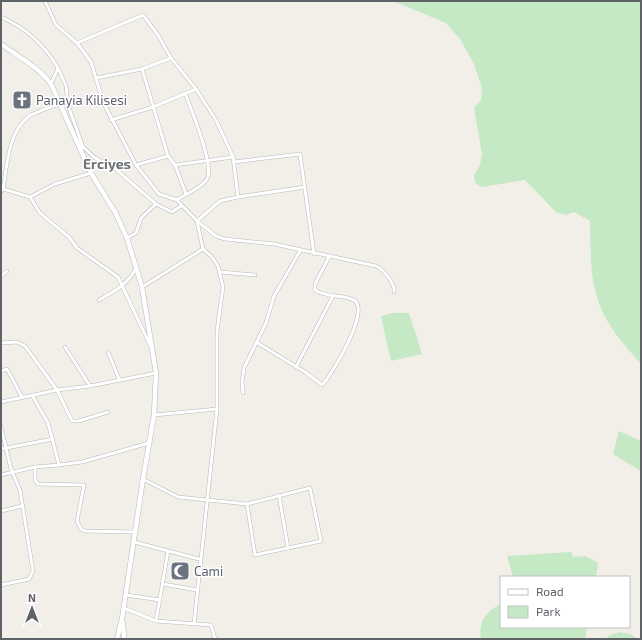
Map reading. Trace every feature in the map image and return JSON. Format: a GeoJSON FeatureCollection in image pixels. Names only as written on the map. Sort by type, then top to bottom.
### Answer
{"type":"FeatureCollection","features":[{"type":"Feature","properties":{"kind":"street"},"geometry":{"type":"LineString","coordinates":[[45,1],[56,25],[77,43],[91,62],[103,102],[111,120],[136,165],[159,194],[177,200],[181,206],[197,221],[220,237],[274,244],[300,251],[378,267],[393,285],[394,292]]}},
{"type":"Feature","properties":{"kind":"street"},"geometry":{"type":"LineString","coordinates":[[77,43],[143,15],[158,35],[171,58],[196,89],[216,120],[233,157],[238,197]]}},
{"type":"Feature","properties":{"kind":"street"},"geometry":{"type":"LineString","coordinates":[[1,17],[20,26],[49,54],[58,68],[66,86],[68,104],[81,147],[91,173],[115,212],[127,238],[137,266],[142,287],[156,373],[154,415],[124,608],[117,639]]}},
{"type":"Feature","properties":{"kind":"street"},"geometry":{"type":"LineString","coordinates":[[1,45],[27,61],[44,75],[51,84],[59,104],[81,147],[95,158],[112,166],[156,204],[172,212],[181,206]]}},
{"type":"Feature","properties":{"kind":"street"},"geometry":{"type":"LineString","coordinates":[[96,78],[142,68],[171,58]]}},
{"type":"Feature","properties":{"kind":"street"},"geometry":{"type":"LineString","coordinates":[[51,84],[58,68]]}},
{"type":"Feature","properties":{"kind":"street"},"geometry":{"type":"LineString","coordinates":[[142,68],[168,156],[176,165],[186,194]]}},
{"type":"Feature","properties":{"kind":"street"},"geometry":{"type":"LineString","coordinates":[[111,120],[153,107],[196,89]]}},
{"type":"Feature","properties":{"kind":"street"},"geometry":{"type":"LineString","coordinates":[[177,200],[208,178],[207,160],[199,129],[185,94]]}},
{"type":"Feature","properties":{"kind":"street"},"geometry":{"type":"LineString","coordinates":[[59,104],[28,117],[18,130],[10,149],[2,190],[30,197],[55,184],[91,173]]}},
{"type":"Feature","properties":{"kind":"street"},"geometry":{"type":"LineString","coordinates":[[234,162],[300,154],[314,254]]}},
{"type":"Feature","properties":{"kind":"street"},"geometry":{"type":"LineString","coordinates":[[136,165],[168,156]]}},
{"type":"Feature","properties":{"kind":"street"},"geometry":{"type":"LineString","coordinates":[[176,165],[233,157]]}},
{"type":"Feature","properties":{"kind":"street"},"geometry":{"type":"LineString","coordinates":[[197,221],[222,200],[305,187]]}},
{"type":"Feature","properties":{"kind":"street"},"geometry":{"type":"LineString","coordinates":[[30,197],[40,213],[69,237],[78,248],[118,277],[152,348]]}},
{"type":"Feature","properties":{"kind":"street"},"geometry":{"type":"LineString","coordinates":[[127,238],[136,233],[141,218],[156,204]]}},
{"type":"Feature","properties":{"kind":"street"},"geometry":{"type":"LineString","coordinates":[[194,624],[199,559],[217,409],[217,331],[222,287],[220,272],[212,257],[203,249],[197,221]]}},
{"type":"Feature","properties":{"kind":"street"},"geometry":{"type":"LineString","coordinates":[[142,287],[203,249]]}},
{"type":"Feature","properties":{"kind":"street"},"geometry":{"type":"LineString","coordinates":[[243,393],[242,382],[244,368],[266,323],[276,291],[300,251]]}},
{"type":"Feature","properties":{"kind":"street"},"geometry":{"type":"LineString","coordinates":[[256,342],[322,384],[329,378],[356,326],[359,312],[358,304],[354,300],[317,292],[314,287],[329,257]]}},
{"type":"Feature","properties":{"kind":"street"},"geometry":{"type":"LineString","coordinates":[[100,300],[130,279],[137,266]]}},
{"type":"Feature","properties":{"kind":"street"},"geometry":{"type":"LineString","coordinates":[[1,276],[7,271]]}},
{"type":"Feature","properties":{"kind":"street"},"geometry":{"type":"LineString","coordinates":[[220,272],[255,274]]}},
{"type":"Feature","properties":{"kind":"street"},"geometry":{"type":"LineString","coordinates":[[296,367],[333,296]]}},
{"type":"Feature","properties":{"kind":"street"},"geometry":{"type":"LineString","coordinates":[[1,343],[17,342],[23,344],[57,390],[72,421],[79,421],[108,412]]}},
{"type":"Feature","properties":{"kind":"street"},"geometry":{"type":"LineString","coordinates":[[65,347],[90,386]]}},
{"type":"Feature","properties":{"kind":"street"},"geometry":{"type":"LineString","coordinates":[[108,352],[119,379]]}},
{"type":"Feature","properties":{"kind":"street"},"geometry":{"type":"LineString","coordinates":[[1,371],[7,369],[22,397]]}},
{"type":"Feature","properties":{"kind":"street"},"geometry":{"type":"LineString","coordinates":[[1,402],[32,394],[90,386],[119,379],[156,373]]}},
{"type":"Feature","properties":{"kind":"street"},"geometry":{"type":"LineString","coordinates":[[32,394],[48,423],[59,465]]}},
{"type":"Feature","properties":{"kind":"street"},"geometry":{"type":"LineString","coordinates":[[154,415],[217,409]]}},
{"type":"Feature","properties":{"kind":"street"},"geometry":{"type":"LineString","coordinates":[[1,427],[12,472],[20,490],[30,550],[32,575],[29,579],[1,585]]}},
{"type":"Feature","properties":{"kind":"street"},"geometry":{"type":"LineString","coordinates":[[1,449],[52,439]]}},
{"type":"Feature","properties":{"kind":"street"},"geometry":{"type":"LineString","coordinates":[[1,475],[36,467],[82,462],[149,443]]}},
{"type":"Feature","properties":{"kind":"street"},"geometry":{"type":"LineString","coordinates":[[36,467],[35,480],[38,484],[84,485],[78,521],[81,529],[85,531],[135,532]]}},
{"type":"Feature","properties":{"kind":"street"},"geometry":{"type":"LineString","coordinates":[[143,479],[178,497],[247,504],[310,488],[321,542],[255,555],[247,504]]}},
{"type":"Feature","properties":{"kind":"street"},"geometry":{"type":"LineString","coordinates":[[279,495],[288,548]]}},
{"type":"Feature","properties":{"kind":"street"},"geometry":{"type":"LineString","coordinates":[[1,511],[22,506]]}},
{"type":"Feature","properties":{"kind":"street"},"geometry":{"type":"LineString","coordinates":[[134,542],[199,559]]}},
{"type":"Feature","properties":{"kind":"street"},"geometry":{"type":"LineString","coordinates":[[156,621],[168,551]]}},
{"type":"Feature","properties":{"kind":"street"},"geometry":{"type":"LineString","coordinates":[[163,584],[197,590]]}},
{"type":"Feature","properties":{"kind":"street"},"geometry":{"type":"LineString","coordinates":[[126,595],[160,600]]}},
{"type":"Feature","properties":{"kind":"street"},"geometry":{"type":"LineString","coordinates":[[124,608],[156,621],[211,625],[215,639]]}},
{"type":"Feature","properties":{"kind":"street"},"geometry":{"type":"LineString","coordinates":[[122,620],[124,639]]}},
{"type":"Feature","properties":{"kind":"green space"},"geometry":{"type":"Polygon","coordinates":[[[393,1],[641,1],[641,364],[612,328],[599,303],[592,273],[590,221],[574,212],[566,215],[556,212],[525,180],[482,187],[475,183],[474,175],[480,165],[482,154],[474,108],[481,100],[482,88],[474,64],[460,39],[446,23],[393,1]]]}},
{"type":"Feature","properties":{"kind":"green space"},"geometry":{"type":"Polygon","coordinates":[[[393,313],[409,313],[422,354],[391,361],[381,316],[393,313]]]}},
{"type":"Feature","properties":{"kind":"green space"},"geometry":{"type":"Polygon","coordinates":[[[619,431],[641,441],[641,471],[613,454],[619,431]]]}},
{"type":"Feature","properties":{"kind":"green space"},"geometry":{"type":"Polygon","coordinates":[[[571,552],[573,557],[585,556],[598,563],[596,576],[513,576],[507,556],[571,552]]]}},
{"type":"Feature","properties":{"kind":"green space"},"geometry":{"type":"Polygon","coordinates":[[[500,605],[500,628],[587,628],[585,639],[481,639],[480,633],[482,622],[487,614],[500,605]]]}},
{"type":"Feature","properties":{"kind":"green space"},"geometry":{"type":"Polygon","coordinates":[[[620,632],[630,634],[638,639],[605,639],[610,635],[620,632]]]}},
{"type":"Feature","properties":{"kind":"place","name":"Panayia Kilisesi"},"geometry":{"type":"Point","coordinates":[22,100]}},
{"type":"Feature","properties":{"kind":"place","name":"Cami"},"geometry":{"type":"Point","coordinates":[180,571]}},
{"type":"Feature","properties":{"kind":"district","name":"Erciyes"},"geometry":{"type":"Point","coordinates":[107,163]}}]}
